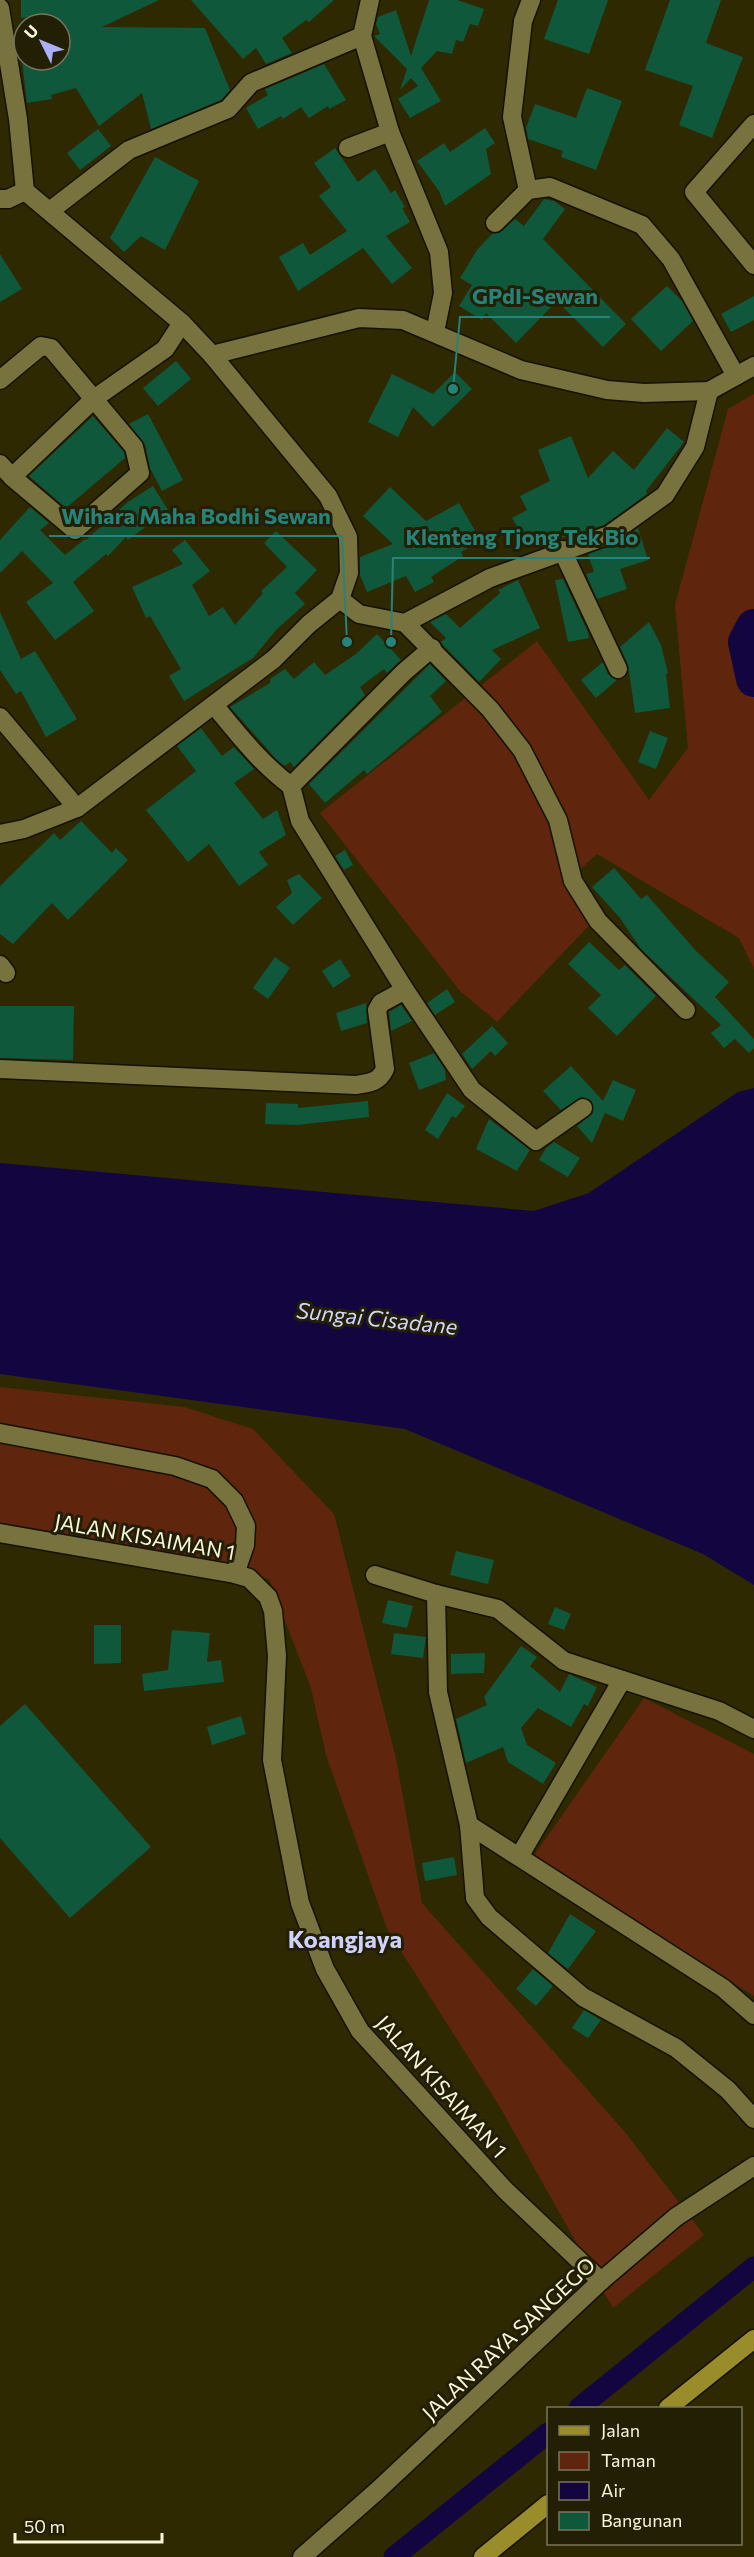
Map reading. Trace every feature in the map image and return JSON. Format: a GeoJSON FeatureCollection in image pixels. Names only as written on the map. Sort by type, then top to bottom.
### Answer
{"type":"FeatureCollection","features":[{"type":"Feature","properties":{"kind":"main road"},"geometry":{"type":"LineString","coordinates":[[670,2407],[754,2339]]}},
{"type":"Feature","properties":{"kind":"main road"},"geometry":{"type":"LineString","coordinates":[[483,2557],[547,2506]]}},
{"type":"Feature","properties":{"kind":"street"},"geometry":{"type":"LineString","coordinates":[[370,0],[362,36],[390,132],[439,252],[443,293],[435,332]]}},
{"type":"Feature","properties":{"kind":"street"},"geometry":{"type":"LineString","coordinates":[[528,190],[512,117],[523,21],[531,0]]}},
{"type":"Feature","properties":{"kind":"street"},"geometry":{"type":"LineString","coordinates":[[0,8],[18,119],[25,191],[51,210],[182,323],[212,355],[328,496],[348,537],[350,573],[340,599],[309,624],[274,659],[77,808],[24,829],[0,834]]}},
{"type":"Feature","properties":{"kind":"street"},"geometry":{"type":"LineString","coordinates":[[51,210],[129,150],[228,110],[251,83],[362,36]]}},
{"type":"Feature","properties":{"kind":"street"},"geometry":{"type":"LineString","coordinates":[[754,124],[694,192],[754,265]]}},
{"type":"Feature","properties":{"kind":"street"},"geometry":{"type":"LineString","coordinates":[[348,148],[390,132]]}},
{"type":"Feature","properties":{"kind":"street"},"geometry":{"type":"LineString","coordinates":[[495,223],[528,190],[550,187],[642,225],[671,259],[736,376]]}},
{"type":"Feature","properties":{"kind":"street"},"geometry":{"type":"LineString","coordinates":[[0,199],[8,199],[25,191]]}},
{"type":"Feature","properties":{"kind":"street"},"geometry":{"type":"LineString","coordinates":[[212,355],[359,318],[403,320],[521,370],[607,390],[644,393],[709,391],[754,366]]}},
{"type":"Feature","properties":{"kind":"street"},"geometry":{"type":"LineString","coordinates":[[0,380],[40,346],[48,346],[60,354],[95,398],[134,447],[140,473],[75,530],[6,470],[95,398],[165,349],[182,323]]}},
{"type":"Feature","properties":{"kind":"street"},"geometry":{"type":"LineString","coordinates":[[405,623],[490,578],[562,550],[609,535],[664,495],[695,447],[709,391]]}},
{"type":"Feature","properties":{"kind":"street"},"geometry":{"type":"LineString","coordinates":[[562,550],[618,669]]}},
{"type":"Feature","properties":{"kind":"street"},"geometry":{"type":"LineString","coordinates":[[340,599],[359,614],[405,623],[490,709],[522,750],[558,820],[573,881],[598,921],[686,1010]]}},
{"type":"Feature","properties":{"kind":"street"},"geometry":{"type":"LineString","coordinates":[[291,786],[404,672],[432,648]]}},
{"type":"Feature","properties":{"kind":"street"},"geometry":{"type":"LineString","coordinates":[[214,705],[259,759],[291,786],[300,821],[405,990],[472,1090],[536,1141],[583,1108]]}},
{"type":"Feature","properties":{"kind":"street"},"geometry":{"type":"LineString","coordinates":[[0,717],[77,808]]}},
{"type":"Feature","properties":{"kind":"street"},"geometry":{"type":"LineString","coordinates":[[0,1069],[356,1085],[370,1083],[382,1075],[385,1069],[376,1010],[381,1003],[405,990]]}},
{"type":"Feature","properties":{"kind":"street"},"geometry":{"type":"LineString","coordinates":[[0,1433],[175,1466],[212,1479],[234,1501],[246,1526],[245,1545],[235,1574]]}},
{"type":"Feature","properties":{"kind":"street","name":"JALAN KISAIMAN 1"},"geometry":{"type":"LineString","coordinates":[[0,1533],[235,1574],[249,1578],[268,1597],[273,1611],[277,1656],[272,1760],[300,1904],[325,1969],[360,2031],[505,2190],[601,2281]]}},
{"type":"Feature","properties":{"kind":"street"},"geometry":{"type":"LineString","coordinates":[[375,1575],[436,1594],[498,1609],[564,1661],[719,1711],[754,1729]]}},
{"type":"Feature","properties":{"kind":"street"},"geometry":{"type":"LineString","coordinates":[[436,1594],[438,1692],[469,1825],[475,1898],[489,1917],[583,1997],[676,2048],[728,2090],[754,2119]]}},
{"type":"Feature","properties":{"kind":"street"},"geometry":{"type":"LineString","coordinates":[[519,1857],[622,1680]]}},
{"type":"Feature","properties":{"kind":"street"},"geometry":{"type":"LineString","coordinates":[[469,1825],[723,1988],[754,2015]]}},
{"type":"Feature","properties":{"kind":"street","name":"JALAN RAYA SANGEGO"},"geometry":{"type":"LineString","coordinates":[[302,2557],[377,2491],[601,2281],[676,2217],[754,2166]]}},
{"type":"Feature","properties":{"kind":"green space"},"geometry":{"type":"Polygon","coordinates":[[[754,394],[754,969],[739,938],[597,854],[567,881],[600,914],[497,1022],[460,991],[320,813],[537,641],[649,800],[688,748],[675,605],[728,409],[754,394]]]}},
{"type":"Feature","properties":{"kind":"green space"},"geometry":{"type":"Polygon","coordinates":[[[0,1387],[184,1407],[253,1429],[334,1514],[396,1758],[422,1903],[625,2132],[704,2235],[613,2308],[500,2107],[387,1929],[326,1755],[311,1688],[269,1579],[0,1533],[0,1387]]]}},
{"type":"Feature","properties":{"kind":"green space"},"geometry":{"type":"Polygon","coordinates":[[[644,1698],[754,1754],[754,1996],[533,1857],[644,1698]]]}},
{"type":"Feature","properties":{"kind":"water","name":"Sungai Cisadane"},"geometry":{"type":"Polygon","coordinates":[[[754,1088],[754,1585],[703,1554],[405,1429],[0,1374],[0,1163],[534,1211],[589,1193],[738,1092],[754,1088]]]}},
{"type":"Feature","properties":{"kind":"building"},"geometry":{"type":"Polygon","coordinates":[[[21,0],[159,0],[102,27],[205,28],[230,90],[221,100],[151,129],[142,93],[99,126],[76,88],[51,95],[52,99],[27,103],[23,72],[72,72],[72,12],[21,12],[21,0]]]}},
{"type":"Feature","properties":{"kind":"building"},"geometry":{"type":"Polygon","coordinates":[[[191,0],[334,0],[309,22],[306,20],[282,38],[292,53],[266,64],[256,48],[243,59],[191,0]]]}},
{"type":"Feature","properties":{"kind":"building"},"geometry":{"type":"Polygon","coordinates":[[[429,0],[457,0],[484,9],[478,26],[470,24],[463,42],[456,40],[452,54],[437,51],[421,68],[441,101],[410,118],[398,99],[418,86],[411,78],[400,90],[407,69],[374,36],[380,34],[376,24],[378,17],[396,10],[411,56],[429,0]]]}},
{"type":"Feature","properties":{"kind":"building"},"geometry":{"type":"Polygon","coordinates":[[[558,0],[608,0],[589,54],[544,39],[558,0]]]}},
{"type":"Feature","properties":{"kind":"building"},"geometry":{"type":"Polygon","coordinates":[[[670,0],[721,0],[706,43],[743,57],[712,138],[679,125],[693,86],[645,70],[670,0]]]}},
{"type":"Feature","properties":{"kind":"building"},"geometry":{"type":"Polygon","coordinates":[[[324,64],[346,100],[329,109],[328,106],[309,118],[301,107],[283,119],[281,116],[258,129],[246,108],[268,95],[265,89],[324,64]]]}},
{"type":"Feature","properties":{"kind":"building"},"geometry":{"type":"Polygon","coordinates":[[[587,88],[622,101],[596,170],[561,157],[563,151],[528,139],[526,128],[535,104],[576,118],[587,88]]]}},
{"type":"Feature","properties":{"kind":"building"},"geometry":{"type":"Polygon","coordinates":[[[485,128],[495,143],[486,149],[491,174],[445,206],[439,191],[417,161],[444,143],[450,152],[485,128]]]}},
{"type":"Feature","properties":{"kind":"building"},"geometry":{"type":"Polygon","coordinates":[[[98,129],[111,146],[80,170],[67,153],[98,129]]]}},
{"type":"Feature","properties":{"kind":"building"},"geometry":{"type":"Polygon","coordinates":[[[335,148],[358,182],[375,169],[391,193],[395,190],[405,207],[402,208],[410,222],[386,236],[412,268],[392,284],[363,248],[298,291],[279,257],[303,243],[310,255],[347,231],[319,196],[331,187],[314,163],[335,148]]]}},
{"type":"Feature","properties":{"kind":"building"},"geometry":{"type":"Polygon","coordinates":[[[155,157],[199,181],[165,250],[141,236],[124,252],[110,238],[155,157]]]}},
{"type":"Feature","properties":{"kind":"building"},"geometry":{"type":"Polygon","coordinates":[[[544,199],[554,201],[565,209],[543,239],[626,324],[603,347],[557,301],[516,343],[486,313],[482,320],[459,306],[472,285],[460,278],[477,250],[492,234],[502,231],[515,219],[524,226],[544,199]]]}},
{"type":"Feature","properties":{"kind":"building"},"geometry":{"type":"Polygon","coordinates":[[[0,254],[22,289],[0,302],[0,254]]]}},
{"type":"Feature","properties":{"kind":"building"},"geometry":{"type":"Polygon","coordinates":[[[667,286],[682,301],[693,321],[661,351],[631,319],[667,286]]]}},
{"type":"Feature","properties":{"kind":"building"},"geometry":{"type":"Polygon","coordinates":[[[754,296],[754,320],[731,332],[721,314],[754,296]]]}},
{"type":"Feature","properties":{"kind":"building"},"geometry":{"type":"Polygon","coordinates":[[[176,361],[191,379],[158,406],[143,388],[176,361]]]}},
{"type":"Feature","properties":{"kind":"building"},"geometry":{"type":"Polygon","coordinates":[[[455,372],[472,389],[433,427],[413,407],[398,437],[368,422],[392,374],[433,394],[455,372]]]}},
{"type":"Feature","properties":{"kind":"building"},"geometry":{"type":"Polygon","coordinates":[[[148,414],[183,480],[162,491],[150,468],[145,444],[129,424],[148,414]]]}},
{"type":"Feature","properties":{"kind":"building"},"geometry":{"type":"Polygon","coordinates":[[[93,416],[124,452],[125,458],[66,508],[29,476],[93,416]]]}},
{"type":"Feature","properties":{"kind":"building"},"geometry":{"type":"Polygon","coordinates":[[[667,428],[684,442],[646,491],[647,494],[604,525],[530,547],[512,518],[527,510],[520,496],[550,481],[538,450],[571,436],[588,478],[613,451],[634,470],[667,428]]]}},
{"type":"Feature","properties":{"kind":"building"},"geometry":{"type":"Polygon","coordinates":[[[153,486],[168,510],[128,540],[126,537],[108,556],[106,554],[73,582],[94,611],[55,640],[26,602],[53,583],[22,551],[0,573],[0,540],[30,507],[49,523],[40,530],[65,555],[86,540],[128,502],[153,486]]]}},
{"type":"Feature","properties":{"kind":"building"},"geometry":{"type":"Polygon","coordinates":[[[390,487],[426,521],[459,503],[481,541],[461,552],[463,556],[431,577],[434,582],[415,592],[406,576],[367,592],[360,575],[360,557],[393,544],[363,516],[390,487]]]}},
{"type":"Feature","properties":{"kind":"building"},"geometry":{"type":"Polygon","coordinates":[[[638,528],[648,560],[620,569],[627,589],[597,599],[586,574],[594,572],[588,554],[615,544],[638,528]]]}},
{"type":"Feature","properties":{"kind":"building"},"geometry":{"type":"Polygon","coordinates":[[[276,531],[317,570],[295,593],[305,604],[277,629],[253,658],[184,701],[169,676],[181,669],[150,616],[146,618],[132,587],[183,564],[172,550],[185,540],[210,571],[192,585],[209,616],[223,607],[235,625],[263,593],[261,591],[287,567],[264,543],[276,531]]]}},
{"type":"Feature","properties":{"kind":"building"},"geometry":{"type":"Polygon","coordinates":[[[563,579],[589,638],[568,642],[555,580],[563,579]]]}},
{"type":"Feature","properties":{"kind":"building"},"geometry":{"type":"Polygon","coordinates":[[[518,580],[540,628],[492,650],[501,659],[479,682],[443,645],[441,642],[446,638],[430,622],[446,614],[460,628],[500,593],[498,590],[518,580]]]}},
{"type":"Feature","properties":{"kind":"building"},"geometry":{"type":"Polygon","coordinates":[[[0,612],[21,659],[35,651],[77,719],[46,737],[21,691],[16,694],[0,670],[0,612]]]}},
{"type":"Feature","properties":{"kind":"building"},"geometry":{"type":"Polygon","coordinates":[[[649,622],[661,645],[668,673],[666,674],[670,708],[635,713],[628,665],[620,647],[649,622]]]}},
{"type":"Feature","properties":{"kind":"building"},"geometry":{"type":"Polygon","coordinates":[[[377,634],[401,660],[387,673],[384,669],[360,687],[365,695],[294,767],[290,762],[285,766],[277,760],[230,707],[270,683],[270,679],[285,669],[294,679],[314,662],[325,675],[356,654],[377,634]]]}},
{"type":"Feature","properties":{"kind":"building"},"geometry":{"type":"Polygon","coordinates":[[[603,662],[608,674],[617,680],[596,698],[581,680],[603,662]]]}},
{"type":"Feature","properties":{"kind":"building"},"geometry":{"type":"Polygon","coordinates":[[[430,664],[446,681],[430,696],[442,712],[367,774],[364,770],[325,803],[309,784],[430,664]]]}},
{"type":"Feature","properties":{"kind":"building"},"geometry":{"type":"Polygon","coordinates":[[[201,728],[222,756],[234,747],[254,769],[234,783],[263,819],[277,810],[286,835],[259,852],[268,865],[239,886],[209,844],[188,862],[146,810],[196,771],[177,746],[201,728]]]}},
{"type":"Feature","properties":{"kind":"building"},"geometry":{"type":"Polygon","coordinates":[[[650,731],[668,738],[656,769],[638,762],[650,731]]]}},
{"type":"Feature","properties":{"kind":"building"},"geometry":{"type":"Polygon","coordinates":[[[81,821],[112,853],[116,848],[128,860],[68,920],[52,903],[13,944],[0,934],[0,886],[54,833],[60,840],[81,821]]]}},
{"type":"Feature","properties":{"kind":"building"},"geometry":{"type":"Polygon","coordinates":[[[345,850],[353,865],[344,870],[335,856],[345,850]]]}},
{"type":"Feature","properties":{"kind":"building"},"geometry":{"type":"Polygon","coordinates":[[[614,868],[641,899],[647,895],[696,951],[729,982],[715,997],[754,1039],[754,1048],[749,1053],[735,1039],[724,1048],[711,1033],[721,1025],[641,949],[620,918],[592,887],[614,868]]]}},
{"type":"Feature","properties":{"kind":"building"},"geometry":{"type":"Polygon","coordinates":[[[299,874],[322,898],[293,925],[276,907],[292,893],[287,880],[299,874]]]}},
{"type":"Feature","properties":{"kind":"building"},"geometry":{"type":"Polygon","coordinates":[[[589,942],[619,970],[625,965],[656,996],[617,1036],[588,1008],[601,995],[568,964],[589,942]]]}},
{"type":"Feature","properties":{"kind":"building"},"geometry":{"type":"Polygon","coordinates":[[[275,957],[290,968],[268,999],[253,988],[275,957]]]}},
{"type":"Feature","properties":{"kind":"building"},"geometry":{"type":"Polygon","coordinates":[[[340,959],[351,976],[333,988],[322,971],[340,959]]]}},
{"type":"Feature","properties":{"kind":"building"},"geometry":{"type":"Polygon","coordinates":[[[447,989],[455,1002],[435,1015],[427,1003],[447,989]]]}},
{"type":"Feature","properties":{"kind":"building"},"geometry":{"type":"Polygon","coordinates":[[[366,1003],[367,1023],[341,1031],[336,1013],[366,1003]]]}},
{"type":"Feature","properties":{"kind":"building"},"geometry":{"type":"Polygon","coordinates":[[[401,1005],[412,1021],[391,1031],[389,1012],[401,1005]]]}},
{"type":"Feature","properties":{"kind":"building"},"geometry":{"type":"Polygon","coordinates":[[[0,1006],[74,1006],[73,1060],[0,1058],[0,1006]]]}},
{"type":"Feature","properties":{"kind":"building"},"geometry":{"type":"Polygon","coordinates":[[[492,1026],[508,1043],[495,1056],[491,1051],[472,1069],[462,1054],[492,1026]]]}},
{"type":"Feature","properties":{"kind":"building"},"geometry":{"type":"Polygon","coordinates":[[[434,1053],[445,1070],[446,1080],[419,1090],[409,1063],[434,1053]]]}},
{"type":"Feature","properties":{"kind":"building"},"geometry":{"type":"Polygon","coordinates":[[[571,1066],[603,1101],[613,1080],[636,1090],[623,1121],[605,1113],[592,1143],[577,1126],[593,1113],[592,1101],[581,1097],[561,1110],[543,1091],[571,1066]]]}},
{"type":"Feature","properties":{"kind":"building"},"geometry":{"type":"Polygon","coordinates":[[[447,1093],[465,1106],[456,1118],[452,1116],[438,1139],[425,1130],[447,1093]]]}},
{"type":"Feature","properties":{"kind":"building"},"geometry":{"type":"Polygon","coordinates":[[[368,1101],[369,1117],[297,1125],[265,1124],[266,1103],[298,1104],[298,1108],[368,1101]]]}},
{"type":"Feature","properties":{"kind":"building"},"geometry":{"type":"Polygon","coordinates":[[[489,1119],[530,1150],[517,1171],[476,1149],[489,1119]]]}},
{"type":"Feature","properties":{"kind":"building"},"geometry":{"type":"Polygon","coordinates":[[[554,1142],[580,1158],[568,1177],[539,1160],[546,1148],[554,1142]]]}},
{"type":"Feature","properties":{"kind":"building"},"geometry":{"type":"Polygon","coordinates":[[[456,1551],[494,1560],[488,1584],[450,1575],[456,1551]]]}},
{"type":"Feature","properties":{"kind":"building"},"geometry":{"type":"Polygon","coordinates":[[[388,1600],[413,1606],[407,1628],[382,1623],[388,1600]]]}},
{"type":"Feature","properties":{"kind":"building"},"geometry":{"type":"Polygon","coordinates":[[[555,1607],[571,1614],[564,1630],[548,1624],[555,1607]]]}},
{"type":"Feature","properties":{"kind":"building"},"geometry":{"type":"Polygon","coordinates":[[[94,1625],[121,1625],[121,1663],[94,1664],[94,1625]]]}},
{"type":"Feature","properties":{"kind":"building"},"geometry":{"type":"Polygon","coordinates":[[[172,1630],[210,1633],[207,1662],[221,1660],[224,1682],[144,1691],[142,1674],[168,1670],[172,1630]]]}},
{"type":"Feature","properties":{"kind":"building"},"geometry":{"type":"Polygon","coordinates":[[[394,1633],[426,1637],[423,1658],[391,1654],[394,1633]]]}},
{"type":"Feature","properties":{"kind":"building"},"geometry":{"type":"Polygon","coordinates":[[[521,1646],[537,1657],[530,1666],[560,1692],[569,1674],[597,1687],[588,1706],[584,1704],[571,1727],[538,1708],[521,1728],[527,1745],[556,1763],[543,1784],[508,1762],[503,1747],[466,1763],[456,1719],[487,1705],[484,1697],[521,1646]]]}},
{"type":"Feature","properties":{"kind":"building"},"geometry":{"type":"Polygon","coordinates":[[[485,1653],[484,1673],[451,1674],[451,1654],[485,1653]]]}},
{"type":"Feature","properties":{"kind":"building"},"geometry":{"type":"Polygon","coordinates":[[[25,1704],[151,1847],[70,1918],[0,1838],[0,1726],[25,1704]]]}},
{"type":"Feature","properties":{"kind":"building"},"geometry":{"type":"Polygon","coordinates":[[[241,1716],[246,1734],[212,1745],[207,1727],[241,1716]]]}},
{"type":"Feature","properties":{"kind":"building"},"geometry":{"type":"Polygon","coordinates":[[[454,1857],[457,1875],[425,1881],[422,1863],[454,1857]]]}},
{"type":"Feature","properties":{"kind":"building"},"geometry":{"type":"Polygon","coordinates":[[[570,1914],[596,1931],[568,1969],[548,1953],[570,1914]]]}},
{"type":"Feature","properties":{"kind":"building"},"geometry":{"type":"Polygon","coordinates":[[[533,1969],[553,1986],[536,2006],[516,1989],[533,1969]]]}},
{"type":"Feature","properties":{"kind":"building"},"geometry":{"type":"Polygon","coordinates":[[[584,2010],[601,2020],[588,2038],[572,2028],[584,2010]]]}},
{"type":"Feature","properties":{"kind":"waterway"},"geometry":{"type":"LineString","coordinates":[[754,627],[746,642],[754,679]]}},
{"type":"Feature","properties":{"kind":"waterway"},"geometry":{"type":"LineString","coordinates":[[580,2407],[754,2267]]}},
{"type":"Feature","properties":{"kind":"waterway"},"geometry":{"type":"LineString","coordinates":[[394,2557],[547,2434]]}},
{"type":"Feature","properties":{"kind":"place","name":"GPdI-Sewan"},"geometry":{"type":"Point","coordinates":[453,389]}},
{"type":"Feature","properties":{"kind":"place","name":"Wihara Maha Bodhi Sewan"},"geometry":{"type":"Point","coordinates":[347,642]}},
{"type":"Feature","properties":{"kind":"place","name":"Klenteng Tjong Tek Bio"},"geometry":{"type":"Point","coordinates":[391,642]}},
{"type":"Feature","properties":{"kind":"district","name":"Koangjaya"},"geometry":{"type":"Point","coordinates":[345,1938]}}]}
